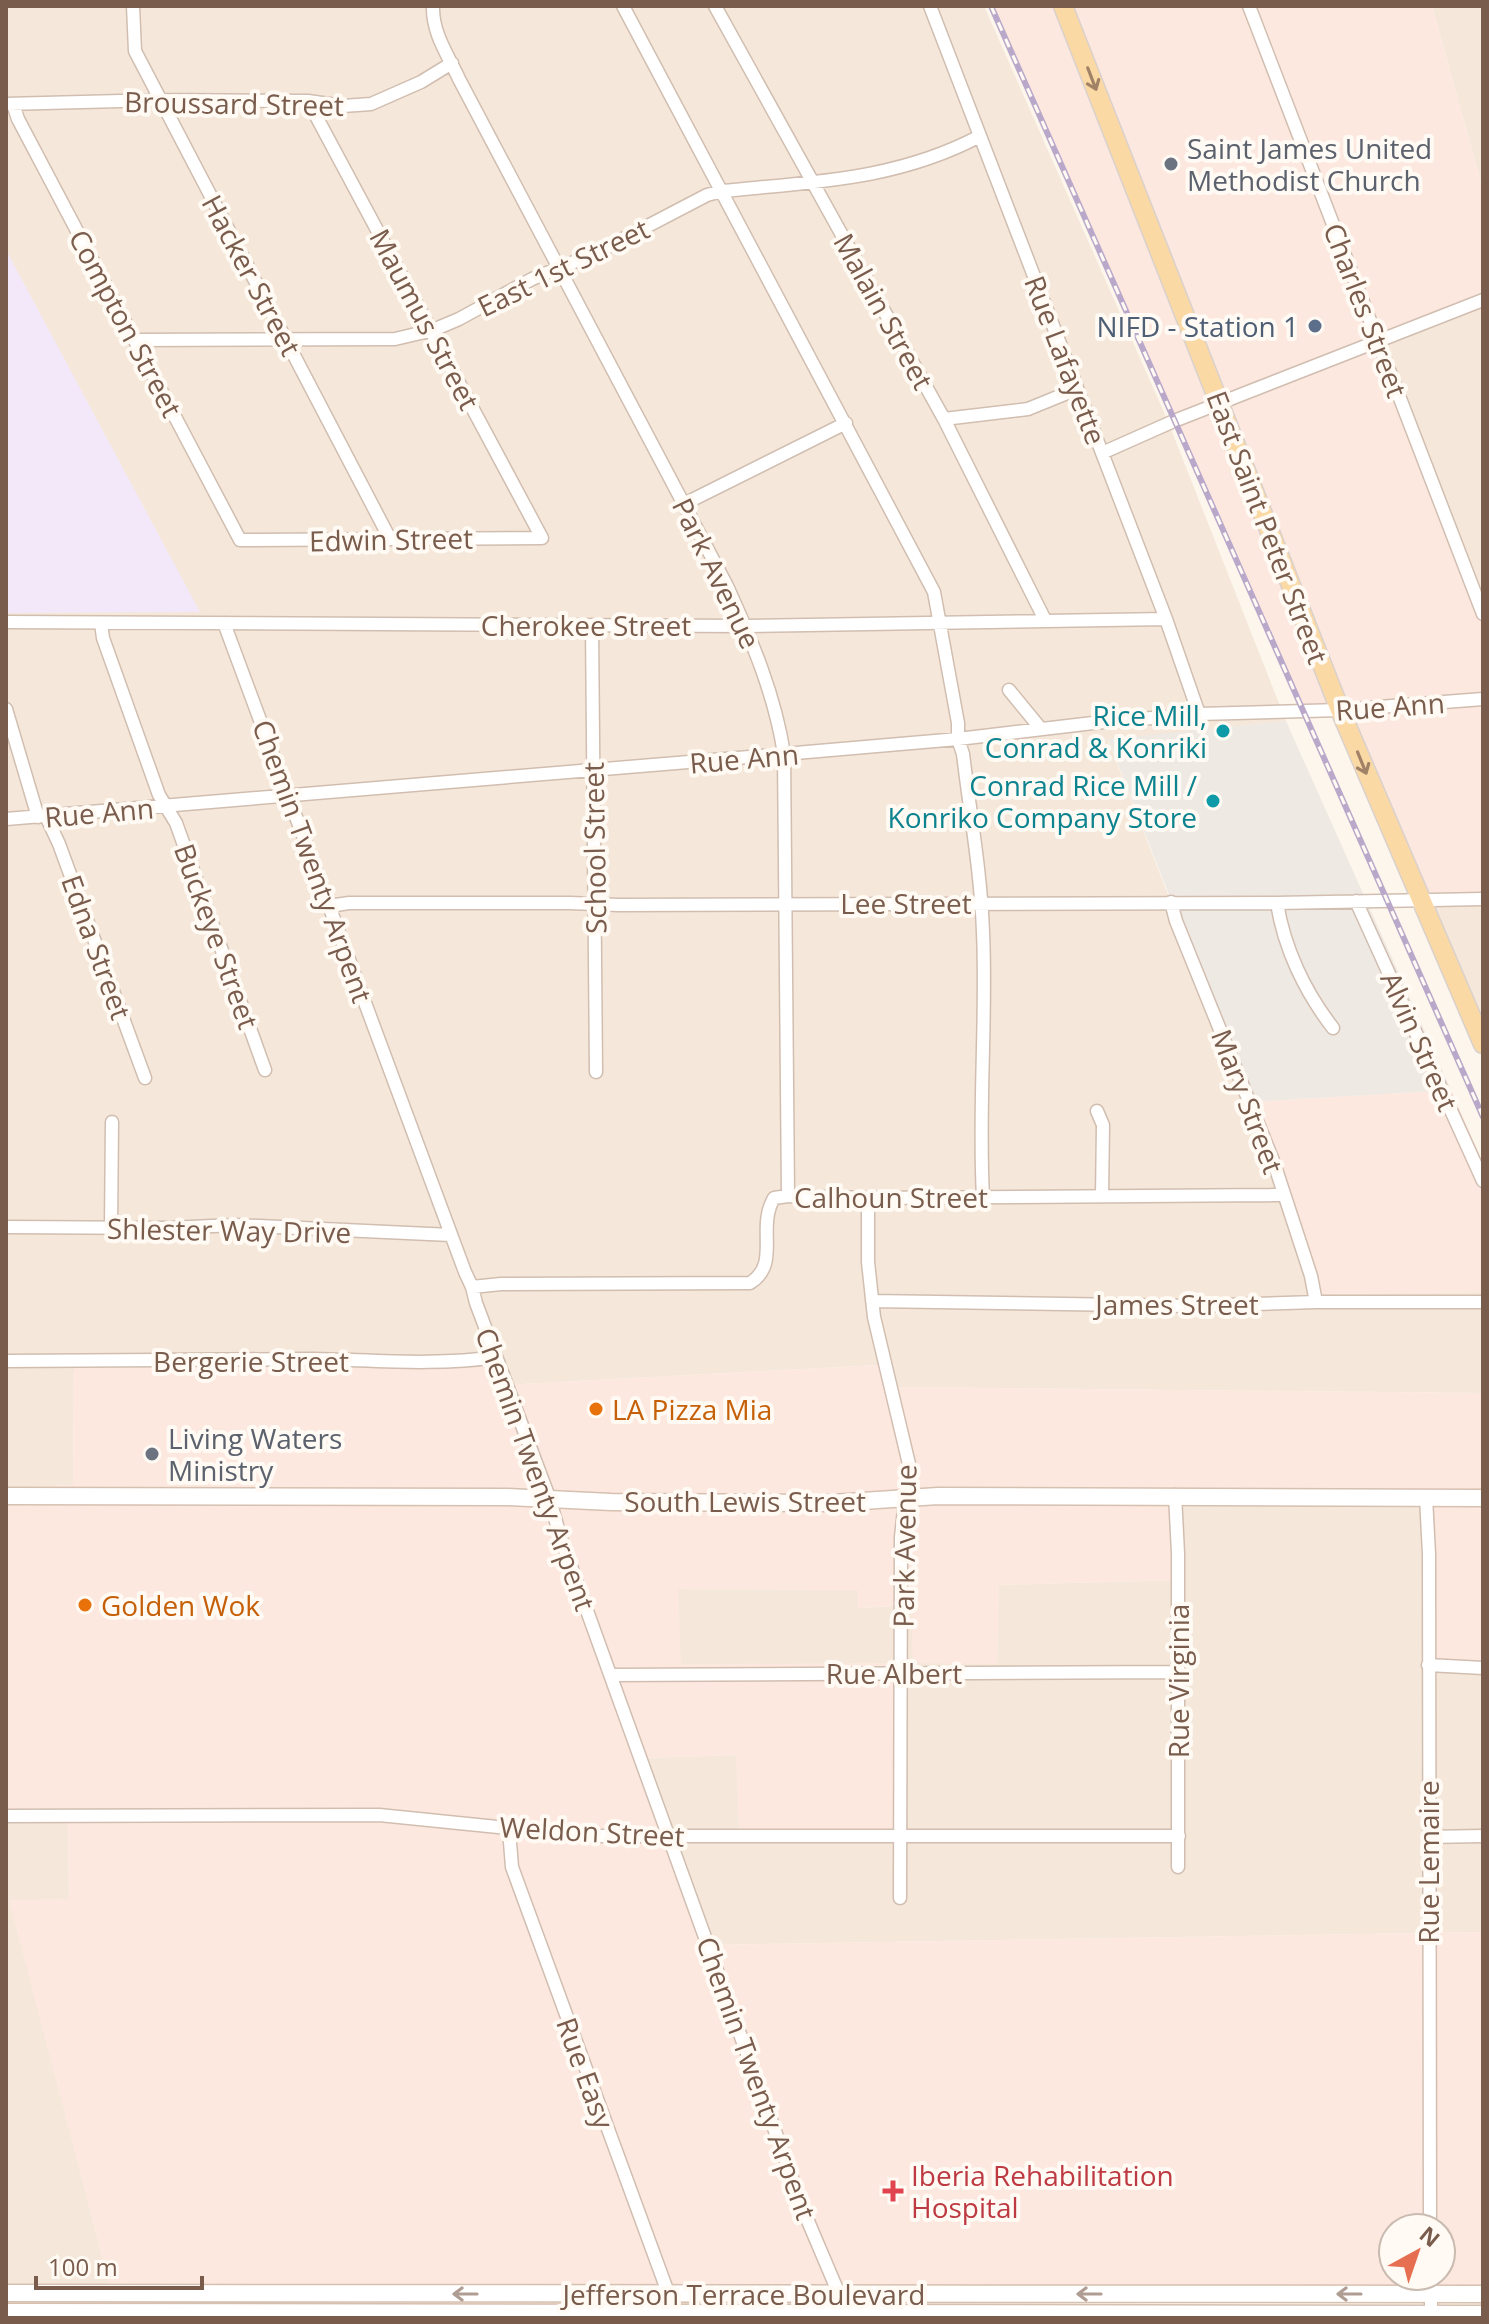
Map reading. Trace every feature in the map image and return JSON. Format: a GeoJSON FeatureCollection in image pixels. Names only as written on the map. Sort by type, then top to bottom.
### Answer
{"type":"FeatureCollection","features":[{"type":"Feature","properties":{"kind":"main road","name":"East Saint Peter Street"},"geometry":{"type":"LineString","coordinates":[[1063,6],[1340,710],[1483,1044]]}},
{"type":"Feature","properties":{"kind":"street","name":"Hacker Street"},"geometry":{"type":"LineString","coordinates":[[133,6],[135,51],[390,539]]}},
{"type":"Feature","properties":{"kind":"street","name":"Park Avenue"},"geometry":{"type":"LineString","coordinates":[[433,6],[437,32],[452,63],[745,626],[779,721],[784,754],[788,1196]]}},
{"type":"Feature","properties":{"kind":"street"},"geometry":{"type":"LineString","coordinates":[[623,6],[934,592],[963,754],[981,903],[983,1197]]}},
{"type":"Feature","properties":{"kind":"street","name":"Malain Street"},"geometry":{"type":"LineString","coordinates":[[715,6],[944,419],[1045,620]]}},
{"type":"Feature","properties":{"kind":"street","name":"Rue Lafayette"},"geometry":{"type":"LineString","coordinates":[[930,6],[1166,619],[1199,714]]}},
{"type":"Feature","properties":{"kind":"street","name":"Charles Street"},"geometry":{"type":"LineString","coordinates":[[1249,6],[1483,614]]}},
{"type":"Feature","properties":{"kind":"street","name":"Broussard Street"},"geometry":{"type":"LineString","coordinates":[[9,104],[159,100],[308,101],[343,106],[371,104],[421,82],[452,63]]}},
{"type":"Feature","properties":{"kind":"street","name":"Maumus Street"},"geometry":{"type":"LineString","coordinates":[[308,101],[542,538]]}},
{"type":"Feature","properties":{"kind":"street","name":"Compton Street"},"geometry":{"type":"LineString","coordinates":[[9,104],[240,540]]}},
{"type":"Feature","properties":{"kind":"street","name":"East 1st Street"},"geometry":{"type":"LineString","coordinates":[[135,340],[395,339],[433,330],[532,279],[596,253],[707,195],[885,173],[963,146],[980,136]]}},
{"type":"Feature","properties":{"kind":"street"},"geometry":{"type":"LineString","coordinates":[[1102,453],[1174,421],[1483,300]]}},
{"type":"Feature","properties":{"kind":"street"},"geometry":{"type":"LineString","coordinates":[[944,419],[1028,409],[1077,389]]}},
{"type":"Feature","properties":{"kind":"street"},"geometry":{"type":"LineString","coordinates":[[684,504],[846,423]]}},
{"type":"Feature","properties":{"kind":"street","name":"Edwin Street"},"geometry":{"type":"LineString","coordinates":[[240,540],[542,538]]}},
{"type":"Feature","properties":{"kind":"street","name":"Cherokee Street"},"geometry":{"type":"LineString","coordinates":[[6,622],[745,626],[1166,619]]}},
{"type":"Feature","properties":{"kind":"street","name":"Buckeye Street"},"geometry":{"type":"LineString","coordinates":[[101,623],[103,638],[159,795],[176,823],[265,1070]]}},
{"type":"Feature","properties":{"kind":"street","name":"Chemin Twenty Arpent"},"geometry":{"type":"LineString","coordinates":[[224,623],[550,1500],[560,1536],[800,2200],[839,2294],[840,2317]]}},
{"type":"Feature","properties":{"kind":"street","name":"School Street"},"geometry":{"type":"LineString","coordinates":[[592,625],[596,1072]]}},
{"type":"Feature","properties":{"kind":"street"},"geometry":{"type":"LineString","coordinates":[[1009,690],[1041,729]]}},
{"type":"Feature","properties":{"kind":"street","name":"Rue Ann"},"geometry":{"type":"LineString","coordinates":[[6,819],[958,739],[1199,714],[1340,710],[1483,699]]}},
{"type":"Feature","properties":{"kind":"street","name":"Edna Street"},"geometry":{"type":"LineString","coordinates":[[6,709],[42,817],[59,844],[145,1078]]}},
{"type":"Feature","properties":{"kind":"street","name":"Lee Street"},"geometry":{"type":"LineString","coordinates":[[329,906],[349,903],[1277,903],[1483,899]]}},
{"type":"Feature","properties":{"kind":"street","name":"Alvin Street"},"geometry":{"type":"LineString","coordinates":[[1356,901],[1483,1181]]}},
{"type":"Feature","properties":{"kind":"street","name":"Mary Street"},"geometry":{"type":"LineString","coordinates":[[1171,902],[1274,1163],[1311,1276],[1316,1302]]}},
{"type":"Feature","properties":{"kind":"street"},"geometry":{"type":"LineString","coordinates":[[1277,903],[1281,928],[1297,967],[1315,1004],[1333,1028]]}},
{"type":"Feature","properties":{"kind":"street"},"geometry":{"type":"LineString","coordinates":[[1097,1111],[1103,1125],[1102,1196]]}},
{"type":"Feature","properties":{"kind":"street"},"geometry":{"type":"LineString","coordinates":[[111,1228],[112,1122]]}},
{"type":"Feature","properties":{"kind":"street","name":"Calhoun Street"},"geometry":{"type":"LineString","coordinates":[[472,1287],[750,1283],[761,1276],[767,1264],[768,1209],[774,1198],[788,1196],[1284,1195]]}},
{"type":"Feature","properties":{"kind":"street","name":"Park Avenue"},"geometry":{"type":"LineString","coordinates":[[868,1198],[868,1262],[872,1301],[909,1464],[901,1537],[900,1898]]}},
{"type":"Feature","properties":{"kind":"street","name":"Shlester Way Drive"},"geometry":{"type":"LineString","coordinates":[[6,1227],[235,1225],[451,1235]]}},
{"type":"Feature","properties":{"kind":"street","name":"James Street"},"geometry":{"type":"LineString","coordinates":[[872,1301],[1192,1306],[1483,1302]]}},
{"type":"Feature","properties":{"kind":"street","name":"Bergerie Street"},"geometry":{"type":"LineString","coordinates":[[6,1361],[316,1359],[412,1362],[496,1357]]}},
{"type":"Feature","properties":{"kind":"street","name":"Rue Virginia"},"geometry":{"type":"LineString","coordinates":[[1175,1495],[1178,1553],[1178,1867]]}},
{"type":"Feature","properties":{"kind":"street","name":"South Lewis Street"},"geometry":{"type":"LineString","coordinates":[[6,1496],[491,1497],[832,1503],[938,1496],[1483,1498]]}},
{"type":"Feature","properties":{"kind":"street","name":"Rue Lemaire"},"geometry":{"type":"LineString","coordinates":[[1426,1497],[1430,2212]]}},
{"type":"Feature","properties":{"kind":"street"},"geometry":{"type":"LineString","coordinates":[[1428,1665],[1483,1668]]}},
{"type":"Feature","properties":{"kind":"street","name":"Rue Albert"},"geometry":{"type":"LineString","coordinates":[[611,1675],[1178,1672]]}},
{"type":"Feature","properties":{"kind":"street","name":"Weldon Street"},"geometry":{"type":"LineString","coordinates":[[6,1816],[379,1815],[587,1836],[1179,1836]]}},
{"type":"Feature","properties":{"kind":"street","name":"Rue Easy"},"geometry":{"type":"LineString","coordinates":[[509,1830],[512,1867],[676,2314]]}},
{"type":"Feature","properties":{"kind":"street"},"geometry":{"type":"LineString","coordinates":[[1428,1837],[1483,1836]]}},
{"type":"Feature","properties":{"kind":"street"},"geometry":{"type":"LineString","coordinates":[[350,2292],[354,2315]]}},
{"type":"Feature","properties":{"kind":"street","name":"Jefferson Terrace Boulevard"},"geometry":{"type":"LineString","coordinates":[[6,2293],[1483,2294]]}},
{"type":"Feature","properties":{"kind":"street"},"geometry":{"type":"LineString","coordinates":[[54,2293],[55,2313]]}},
{"type":"Feature","properties":{"kind":"street"},"geometry":{"type":"LineString","coordinates":[[200,2313],[201,2294]]}},
{"type":"Feature","properties":{"kind":"street"},"geometry":{"type":"LineString","coordinates":[[502,2294],[507,2315]]}},
{"type":"Feature","properties":{"kind":"street"},"geometry":{"type":"LineString","coordinates":[[1431,2294],[1431,2314]]}},
{"type":"Feature","properties":{"kind":"street","name":"Jefferson Terrace Boulevard"},"geometry":{"type":"LineString","coordinates":[[6,2312],[840,2317],[1483,2314]]}},
{"type":"Feature","properties":{"kind":"shaded area"},"geometry":{"type":"Polygon","coordinates":[[[6,6],[984,6],[1167,419],[1286,721],[1108,740],[1323,1294],[1483,1292],[1483,1393],[885,1387],[879,1365],[501,1385],[74,1368],[73,1485],[6,1488],[6,6]]]}},
{"type":"Feature","properties":{"kind":"shaded area"},"geometry":{"type":"Polygon","coordinates":[[[991,6],[1432,6],[1483,190],[1483,300],[1379,342],[1483,597],[1483,899],[1419,898],[1340,710],[1302,711],[991,6]]]}},
{"type":"Feature","properties":{"kind":"shaded area"},"geometry":{"type":"Polygon","coordinates":[[[1432,6],[1483,6],[1483,190],[1432,6]]]}},
{"type":"Feature","properties":{"kind":"shaded area"},"geometry":{"type":"Polygon","coordinates":[[[6,250],[200,612],[6,613],[6,250]]]}},
{"type":"Feature","properties":{"kind":"shaded area"},"geometry":{"type":"Polygon","coordinates":[[[1483,300],[1483,597],[1379,342],[1483,300]]]}},
{"type":"Feature","properties":{"kind":"shaded area"},"geometry":{"type":"Polygon","coordinates":[[[1286,721],[1451,1090],[1250,1102],[1108,739],[1286,721]]]}},
{"type":"Feature","properties":{"kind":"shaded area"},"geometry":{"type":"Polygon","coordinates":[[[1419,898],[1483,899],[1483,1031],[1419,898]]]}},
{"type":"Feature","properties":{"kind":"shaded area"},"geometry":{"type":"Polygon","coordinates":[[[1451,1090],[1483,1163],[1483,1292],[1323,1294],[1250,1102],[1451,1090]]]}},
{"type":"Feature","properties":{"kind":"shaded area"},"geometry":{"type":"Polygon","coordinates":[[[492,1363],[501,1385],[879,1365],[886,1387],[1483,1393],[1483,1665],[1428,1665],[1426,1497],[1175,1495],[1178,1580],[999,1585],[997,1664],[913,1663],[911,1605],[858,1608],[858,1590],[678,1589],[681,1664],[898,1663],[902,1837],[739,1831],[736,1755],[642,1758],[709,1945],[1483,1932],[1483,2297],[117,2313],[9,1900],[69,1899],[68,1816],[6,1816],[6,1488],[73,1485],[74,1367],[492,1363]]]}},
{"type":"Feature","properties":{"kind":"shaded area"},"geometry":{"type":"Polygon","coordinates":[[[1175,1495],[1426,1497],[1483,1665],[1483,1932],[708,1945],[642,1758],[736,1755],[897,1664],[680,1664],[677,1588],[859,1590],[859,1608],[911,1605],[997,1663],[998,1585],[1177,1580],[1175,1495]]]}},
{"type":"Feature","properties":{"kind":"shaded area"},"geometry":{"type":"Polygon","coordinates":[[[6,1816],[68,1816],[69,1900],[10,1901],[117,2313],[6,2318],[6,1816]]]}},
{"type":"Feature","properties":{"kind":"railway"},"geometry":{"type":"LineString","coordinates":[[991,6],[1483,1117]]}},
{"type":"Feature","properties":{"kind":"place","name":"Saint James United Methodist Church"},"geometry":{"type":"Point","coordinates":[1171,164]}},
{"type":"Feature","properties":{"kind":"place","name":"NIFD - Station 1"},"geometry":{"type":"Point","coordinates":[1315,326]}},
{"type":"Feature","properties":{"kind":"place","name":"Rice Mill, Conrad & Konriki"},"geometry":{"type":"Point","coordinates":[1223,731]}},
{"type":"Feature","properties":{"kind":"place","name":"Conrad Rice Mill / Konriko Company Store"},"geometry":{"type":"Point","coordinates":[1213,801]}},
{"type":"Feature","properties":{"kind":"place","name":"LA Pizza Mia"},"geometry":{"type":"Point","coordinates":[596,1409]}},
{"type":"Feature","properties":{"kind":"place","name":"Living Waters Ministry"},"geometry":{"type":"Point","coordinates":[152,1454]}},
{"type":"Feature","properties":{"kind":"place","name":"Golden Wok"},"geometry":{"type":"Point","coordinates":[85,1605]}},
{"type":"Feature","properties":{"kind":"place","name":"Iberia Rehabilitation Hospital"},"geometry":{"type":"Point","coordinates":[893,2191]}}]}
